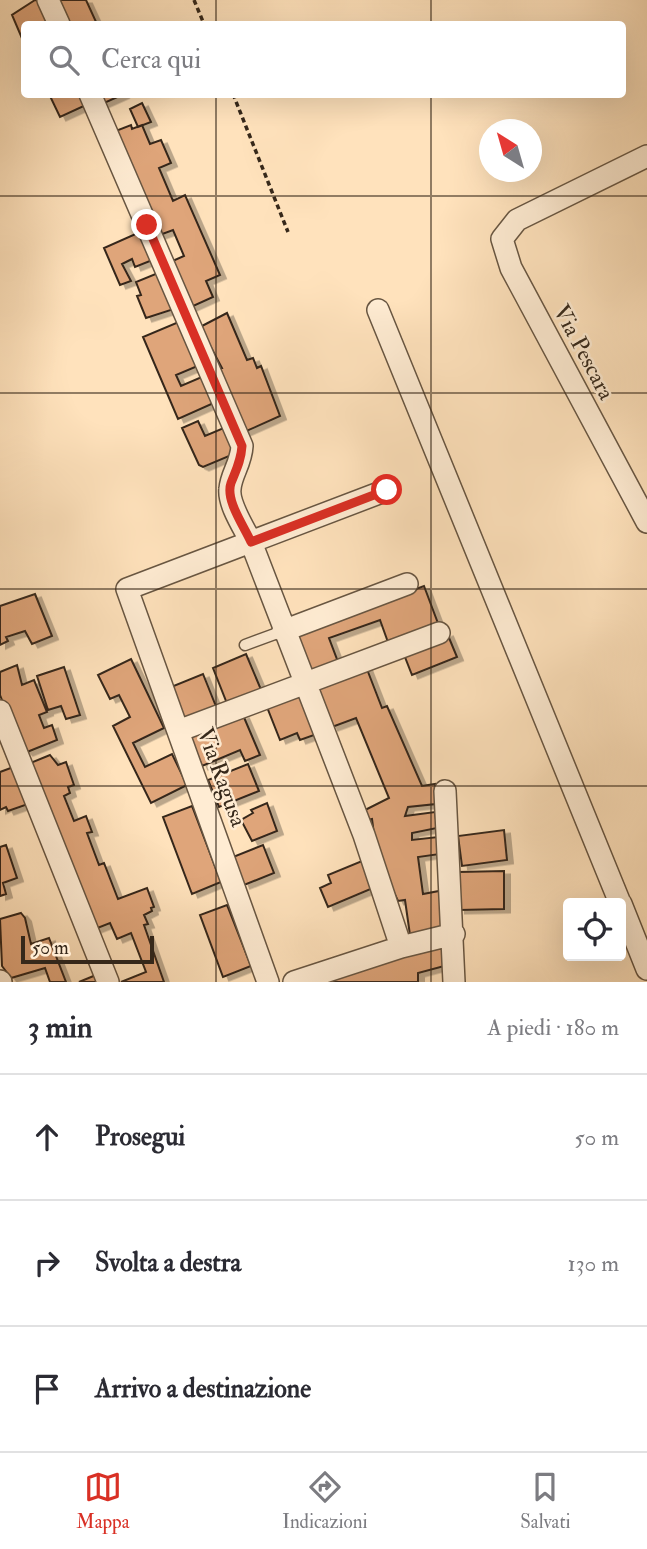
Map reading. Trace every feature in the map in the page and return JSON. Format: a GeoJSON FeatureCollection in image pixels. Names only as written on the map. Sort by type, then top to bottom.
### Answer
{"type":"FeatureCollection","features":[{"type":"Feature","properties":{"kind":"street"},"geometry":{"type":"LineString","coordinates":[[48,0],[58,21]]}},
{"type":"Feature","properties":{"kind":"street"},"geometry":{"type":"LineString","coordinates":[[92,98],[242,446],[241,463],[230,485],[229,495],[251,542],[283,631],[364,835],[401,947]]}},
{"type":"Feature","properties":{"kind":"street","name":"Via Pescara"},"geometry":{"type":"LineString","coordinates":[[647,156],[517,220],[502,239],[511,268],[647,522]]}},
{"type":"Feature","properties":{"kind":"street"},"geometry":{"type":"LineString","coordinates":[[379,310],[619,898]]}},
{"type":"Feature","properties":{"kind":"street"},"geometry":{"type":"LineString","coordinates":[[251,542],[387,490]]}},
{"type":"Feature","properties":{"kind":"street","name":"Via Ragusa"},"geometry":{"type":"LineString","coordinates":[[251,542],[127,589],[268,982]]}},
{"type":"Feature","properties":{"kind":"street"},"geometry":{"type":"LineString","coordinates":[[283,631],[407,584]]}},
{"type":"Feature","properties":{"kind":"street"},"geometry":{"type":"LineString","coordinates":[[178,731],[439,633]]}},
{"type":"Feature","properties":{"kind":"street"},"geometry":{"type":"LineString","coordinates":[[0,710],[108,982]]}},
{"type":"Feature","properties":{"kind":"street"},"geometry":{"type":"LineString","coordinates":[[445,791],[454,934],[454,982]]}},
{"type":"Feature","properties":{"kind":"street"},"geometry":{"type":"LineString","coordinates":[[626,916],[647,969]]}},
{"type":"Feature","properties":{"kind":"street"},"geometry":{"type":"LineString","coordinates":[[294,982],[401,947],[454,934]]}},
{"type":"Feature","properties":{"kind":"lane"},"geometry":{"type":"LineString","coordinates":[[246,645],[283,631]]}},
{"type":"Feature","properties":{"kind":"path"},"geometry":{"type":"LineString","coordinates":[[194,0],[203,21]]}},
{"type":"Feature","properties":{"kind":"path"},"geometry":{"type":"LineString","coordinates":[[235,98],[288,232]]}},
{"type":"Feature","properties":{"kind":"building"},"geometry":{"type":"Polygon","coordinates":[[[35,0],[39,1],[48,21],[21,21],[21,36],[12,15],[35,0]]]}},
{"type":"Feature","properties":{"kind":"building"},"geometry":{"type":"Polygon","coordinates":[[[58,0],[86,0],[96,21],[68,21],[58,0]]]}},
{"type":"Feature","properties":{"kind":"building"},"geometry":{"type":"Polygon","coordinates":[[[51,98],[83,98],[86,105],[60,117],[51,98]]]}},
{"type":"Feature","properties":{"kind":"building"},"geometry":{"type":"Polygon","coordinates":[[[100,98],[115,98],[102,104],[100,98]]]}},
{"type":"Feature","properties":{"kind":"building"},"geometry":{"type":"Polygon","coordinates":[[[142,103],[151,122],[138,127],[130,109],[142,103]]]}},
{"type":"Feature","properties":{"kind":"building"},"geometry":{"type":"Polygon","coordinates":[[[131,125],[132,129],[142,125],[150,144],[161,140],[171,163],[159,168],[173,201],[185,195],[220,275],[206,281],[213,297],[191,307],[168,263],[184,256],[173,230],[157,236],[113,132],[131,125]]]}},
{"type":"Feature","properties":{"kind":"building"},"geometry":{"type":"Polygon","coordinates":[[[140,232],[155,259],[135,267],[132,259],[122,264],[131,281],[120,285],[104,248],[140,232]]]}},
{"type":"Feature","properties":{"kind":"building"},"geometry":{"type":"Polygon","coordinates":[[[158,273],[174,309],[146,318],[137,296],[141,295],[136,282],[158,273]]]}},
{"type":"Feature","properties":{"kind":"building"},"geometry":{"type":"Polygon","coordinates":[[[227,313],[247,360],[253,358],[257,368],[261,366],[280,416],[242,433],[218,369],[222,368],[200,327],[227,313]]]}},
{"type":"Feature","properties":{"kind":"building"},"geometry":{"type":"Polygon","coordinates":[[[181,321],[200,365],[176,375],[181,386],[204,376],[216,402],[178,419],[143,337],[181,321]]]}},
{"type":"Feature","properties":{"kind":"building"},"geometry":{"type":"Polygon","coordinates":[[[198,421],[205,436],[226,427],[234,454],[203,467],[199,465],[182,428],[198,421]]]}},
{"type":"Feature","properties":{"kind":"building"},"geometry":{"type":"Polygon","coordinates":[[[424,586],[439,626],[389,645],[380,620],[329,638],[338,662],[310,672],[296,633],[424,586]]]}},
{"type":"Feature","properties":{"kind":"building"},"geometry":{"type":"Polygon","coordinates":[[[35,594],[52,636],[32,644],[25,631],[6,637],[8,641],[0,645],[0,606],[35,594]]]}},
{"type":"Feature","properties":{"kind":"building"},"geometry":{"type":"Polygon","coordinates":[[[447,633],[457,657],[412,675],[403,652],[447,633]]]}},
{"type":"Feature","properties":{"kind":"building"},"geometry":{"type":"Polygon","coordinates":[[[246,654],[262,692],[228,706],[213,668],[246,654]]]}},
{"type":"Feature","properties":{"kind":"building"},"geometry":{"type":"Polygon","coordinates":[[[131,659],[164,728],[133,743],[145,767],[172,754],[187,785],[151,803],[113,726],[130,717],[119,695],[110,699],[98,675],[131,659]]]}},
{"type":"Feature","properties":{"kind":"building"},"geometry":{"type":"Polygon","coordinates":[[[365,664],[382,708],[387,706],[422,786],[435,784],[436,804],[408,807],[405,816],[435,812],[437,828],[412,833],[412,840],[438,837],[440,854],[418,857],[423,894],[439,891],[445,930],[410,935],[405,900],[398,901],[377,857],[372,819],[367,820],[363,811],[389,798],[356,718],[332,727],[315,685],[365,664]]]}},
{"type":"Feature","properties":{"kind":"building"},"geometry":{"type":"Polygon","coordinates":[[[17,665],[22,685],[34,680],[47,712],[39,715],[44,728],[52,725],[57,740],[27,752],[20,745],[0,695],[0,672],[17,665]]]}},
{"type":"Feature","properties":{"kind":"building"},"geometry":{"type":"Polygon","coordinates":[[[64,667],[80,715],[66,719],[61,706],[48,710],[37,676],[64,667]]]}},
{"type":"Feature","properties":{"kind":"building"},"geometry":{"type":"Polygon","coordinates":[[[203,674],[217,709],[185,722],[171,687],[203,674]]]}},
{"type":"Feature","properties":{"kind":"building"},"geometry":{"type":"Polygon","coordinates":[[[301,694],[317,734],[300,740],[297,733],[280,740],[267,707],[301,694]]]}},
{"type":"Feature","properties":{"kind":"building"},"geometry":{"type":"Polygon","coordinates":[[[243,715],[260,755],[245,761],[240,750],[202,766],[190,737],[243,715]]]}},
{"type":"Feature","properties":{"kind":"building"},"geometry":{"type":"Polygon","coordinates":[[[50,755],[58,765],[66,762],[74,785],[68,787],[70,793],[64,796],[74,821],[86,816],[92,832],[87,833],[99,865],[104,863],[118,899],[147,888],[154,907],[144,915],[148,924],[144,925],[164,982],[121,982],[146,972],[131,933],[117,939],[110,923],[95,929],[28,764],[50,755]]]}},
{"type":"Feature","properties":{"kind":"building"},"geometry":{"type":"Polygon","coordinates":[[[248,764],[259,791],[219,807],[208,780],[248,764]]]}},
{"type":"Feature","properties":{"kind":"building"},"geometry":{"type":"Polygon","coordinates":[[[16,766],[31,803],[8,811],[6,807],[0,810],[0,772],[16,766]]]}},
{"type":"Feature","properties":{"kind":"building"},"geometry":{"type":"Polygon","coordinates":[[[267,803],[277,831],[252,841],[241,820],[253,813],[251,810],[267,803]]]}},
{"type":"Feature","properties":{"kind":"building"},"geometry":{"type":"Polygon","coordinates":[[[192,806],[221,882],[192,894],[163,817],[192,806]]]}},
{"type":"Feature","properties":{"kind":"building"},"geometry":{"type":"Polygon","coordinates":[[[504,830],[507,860],[462,866],[458,836],[504,830]]]}},
{"type":"Feature","properties":{"kind":"building"},"geometry":{"type":"Polygon","coordinates":[[[6,845],[17,878],[3,883],[6,894],[0,896],[0,847],[6,845]]]}},
{"type":"Feature","properties":{"kind":"building"},"geometry":{"type":"Polygon","coordinates":[[[263,845],[274,873],[244,885],[233,857],[263,845]]]}},
{"type":"Feature","properties":{"kind":"building"},"geometry":{"type":"Polygon","coordinates":[[[362,861],[373,888],[328,907],[320,888],[331,883],[328,875],[362,861]]]}},
{"type":"Feature","properties":{"kind":"building"},"geometry":{"type":"Polygon","coordinates":[[[504,871],[504,909],[459,910],[459,872],[504,871]]]}},
{"type":"Feature","properties":{"kind":"building"},"geometry":{"type":"Polygon","coordinates":[[[227,905],[251,966],[223,977],[200,915],[227,905]]]}},
{"type":"Feature","properties":{"kind":"building"},"geometry":{"type":"Polygon","coordinates":[[[21,913],[25,918],[31,944],[49,938],[66,982],[50,982],[45,968],[11,978],[2,966],[0,919],[21,913]]]}},
{"type":"Feature","properties":{"kind":"building"},"geometry":{"type":"Polygon","coordinates":[[[448,943],[448,965],[418,973],[418,982],[332,982],[331,978],[448,943]]]}},
{"type":"Feature","properties":{"kind":"building"},"geometry":{"type":"Polygon","coordinates":[[[96,975],[103,982],[79,982],[96,975]]]}},
{"type":"Feature","properties":{"kind":"route"},"geometry":{"type":"LineString","coordinates":[[147,225],[242,446],[241,463],[230,485],[229,495],[251,542],[387,490]]}}]}
